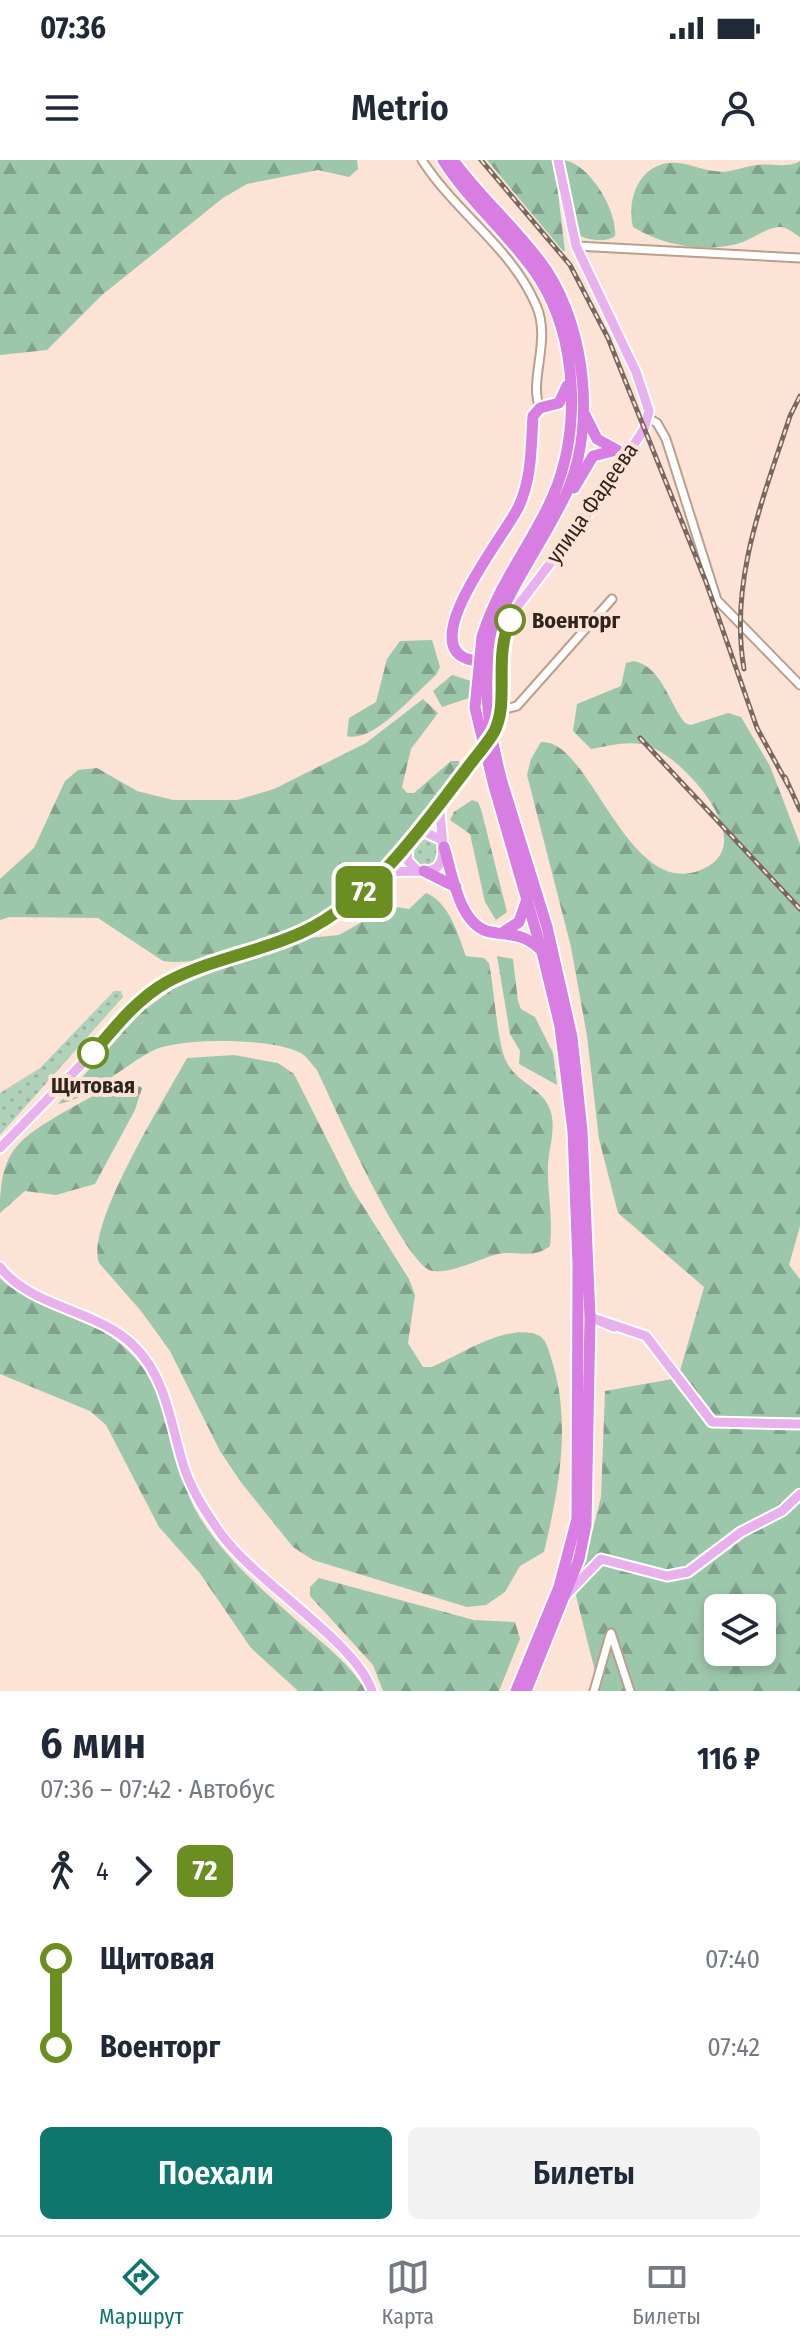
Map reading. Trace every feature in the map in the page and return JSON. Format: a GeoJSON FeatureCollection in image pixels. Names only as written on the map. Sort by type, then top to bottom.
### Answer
{"type":"FeatureCollection","features":[{"type":"Feature","properties":{"kind":"highway"},"geometry":{"type":"LineString","coordinates":[[443,160],[464,191],[539,278],[553,305],[569,369],[570,435],[554,493],[509,570],[486,638],[485,705],[498,784],[560,1026],[573,1131],[579,1319],[579,1506],[572,1546],[559,1587],[516,1691]]}},
{"type":"Feature","properties":{"kind":"highway"},"geometry":{"type":"LineString","coordinates":[[453,160],[546,271],[557,289],[575,344],[582,407],[576,458],[565,496],[486,638]]}},
{"type":"Feature","properties":{"kind":"highway"},"geometry":{"type":"LineString","coordinates":[[499,662],[462,657],[453,639],[454,621],[471,581],[518,508],[528,480],[533,416],[564,399],[569,369]]}},
{"type":"Feature","properties":{"kind":"highway"},"geometry":{"type":"LineString","coordinates":[[582,407],[597,439],[613,451],[626,455]]}},
{"type":"Feature","properties":{"kind":"highway"},"geometry":{"type":"LineString","coordinates":[[546,408],[564,416],[570,435]]}},
{"type":"Feature","properties":{"kind":"highway"},"geometry":{"type":"LineString","coordinates":[[565,496],[573,489],[593,456],[613,451]]}},
{"type":"Feature","properties":{"kind":"highway"},"geometry":{"type":"LineString","coordinates":[[498,784],[550,941],[572,1037],[582,1131],[590,1317],[588,1507],[582,1548],[572,1594],[526,1691]]}},
{"type":"Feature","properties":{"kind":"highway"},"geometry":{"type":"LineString","coordinates":[[442,843],[456,887],[475,925],[489,932],[523,935],[542,952]]}},
{"type":"Feature","properties":{"kind":"highway"},"geometry":{"type":"LineString","coordinates":[[421,871],[456,887]]}},
{"type":"Feature","properties":{"kind":"highway"},"geometry":{"type":"LineString","coordinates":[[501,933],[519,922],[527,900]]}},
{"type":"Feature","properties":{"kind":"main road","name":"улица Фадеева"},"geometry":{"type":"LineString","coordinates":[[501,710],[499,662],[504,634],[514,611],[575,533],[648,418],[642,384],[576,246],[558,160]]}},
{"type":"Feature","properties":{"kind":"main road"},"geometry":{"type":"LineString","coordinates":[[2,1143],[151,993],[198,968],[302,932],[348,904],[378,877],[444,799],[488,742],[501,710]]}},
{"type":"Feature","properties":{"kind":"main road"},"geometry":{"type":"LineString","coordinates":[[378,877],[421,871],[440,864],[442,843],[439,817],[444,799]]}},
{"type":"Feature","properties":{"kind":"main road"},"geometry":{"type":"LineString","coordinates":[[409,839],[425,832],[442,843]]}},
{"type":"Feature","properties":{"kind":"main road"},"geometry":{"type":"LineString","coordinates":[[409,839],[407,860],[421,871]]}},
{"type":"Feature","properties":{"kind":"main road"},"geometry":{"type":"LineString","coordinates":[[0,1267],[31,1292],[113,1330],[141,1354],[159,1382],[186,1472],[208,1515],[249,1566],[357,1663],[372,1691]]}},
{"type":"Feature","properties":{"kind":"main road"},"geometry":{"type":"LineString","coordinates":[[590,1317],[646,1336],[712,1422],[800,1424]]}},
{"type":"Feature","properties":{"kind":"main road"},"geometry":{"type":"LineString","coordinates":[[572,1594],[601,1559],[667,1576],[688,1572],[741,1532],[782,1511],[800,1494]]}},
{"type":"Feature","properties":{"kind":"street"},"geometry":{"type":"LineString","coordinates":[[422,160],[442,189],[510,261],[538,308],[543,342],[536,389],[546,408]]}},
{"type":"Feature","properties":{"kind":"street"},"geometry":{"type":"LineString","coordinates":[[576,246],[800,258]]}},
{"type":"Feature","properties":{"kind":"street"},"geometry":{"type":"LineString","coordinates":[[648,418],[657,423],[666,439],[717,600],[800,685]]}},
{"type":"Feature","properties":{"kind":"street"},"geometry":{"type":"LineString","coordinates":[[501,710],[517,706],[612,599]]}},
{"type":"Feature","properties":{"kind":"street"},"geometry":{"type":"LineString","coordinates":[[594,1691],[611,1633],[630,1691]]}},
{"type":"Feature","properties":{"kind":"green space"},"geometry":{"type":"Polygon","coordinates":[[[0,160],[357,160],[358,169],[349,177],[318,170],[247,184],[223,198],[102,295],[47,350],[0,355],[0,160]]]}},
{"type":"Feature","properties":{"kind":"green space"},"geometry":{"type":"Polygon","coordinates":[[[487,160],[554,160],[565,251],[563,251],[487,160]]]}},
{"type":"Feature","properties":{"kind":"green space"},"geometry":{"type":"Polygon","coordinates":[[[561,160],[571,162],[591,177],[612,214],[615,236],[596,240],[578,235],[561,160]]]}},
{"type":"Feature","properties":{"kind":"green space"},"geometry":{"type":"Polygon","coordinates":[[[800,161],[800,237],[778,227],[729,246],[701,248],[658,239],[633,227],[634,193],[646,174],[654,168],[678,163],[726,171],[758,165],[790,165],[800,161]]]}},
{"type":"Feature","properties":{"kind":"green space"},"geometry":{"type":"Polygon","coordinates":[[[432,640],[440,667],[436,675],[381,725],[357,736],[347,736],[349,718],[376,702],[387,659],[400,641],[432,640]]]}},
{"type":"Feature","properties":{"kind":"green space"},"geometry":{"type":"Polygon","coordinates":[[[634,661],[652,670],[685,723],[691,725],[728,713],[741,717],[770,766],[800,844],[800,1226],[789,1265],[800,1279],[800,1691],[600,1691],[576,1596],[601,1497],[605,1391],[678,1378],[704,1287],[618,1213],[599,1139],[587,1036],[571,947],[527,775],[531,759],[541,742],[559,747],[575,763],[628,839],[648,860],[670,872],[695,872],[715,861],[724,846],[722,827],[714,807],[683,769],[644,745],[621,744],[591,749],[573,731],[577,704],[621,686],[626,663],[634,661]]]}},
{"type":"Feature","properties":{"kind":"green space"},"geometry":{"type":"Polygon","coordinates":[[[452,675],[471,681],[472,697],[442,707],[433,691],[452,675]]]}},
{"type":"Feature","properties":{"kind":"green space"},"geometry":{"type":"Polygon","coordinates":[[[423,699],[438,713],[411,749],[402,787],[407,793],[414,793],[451,761],[459,761],[460,769],[412,829],[367,878],[314,917],[232,951],[183,962],[163,961],[98,918],[10,917],[0,920],[0,879],[34,848],[65,781],[78,770],[97,768],[137,791],[173,800],[237,800],[274,789],[366,743],[423,699]]]}},
{"type":"Feature","properties":{"kind":"green space"},"geometry":{"type":"Polygon","coordinates":[[[472,800],[478,802],[481,809],[507,912],[496,920],[485,902],[470,834],[450,820],[454,812],[472,800]]]}},
{"type":"Feature","properties":{"kind":"green space"},"geometry":{"type":"Polygon","coordinates":[[[425,837],[435,842],[440,852],[435,862],[425,867],[415,862],[410,852],[415,842],[425,837]]]}},
{"type":"Feature","properties":{"kind":"green space"},"geometry":{"type":"Polygon","coordinates":[[[426,893],[447,912],[466,956],[484,958],[489,963],[500,1041],[506,1061],[515,1074],[539,1093],[551,1113],[553,1130],[548,1163],[550,1246],[537,1253],[498,1254],[440,1271],[432,1271],[420,1262],[370,1181],[317,1070],[305,1056],[293,1050],[231,1041],[167,1046],[143,1056],[81,1096],[58,1104],[140,1013],[173,989],[225,965],[308,938],[339,935],[390,906],[409,909],[426,893]]]}},
{"type":"Feature","properties":{"kind":"green space"},"geometry":{"type":"Polygon","coordinates":[[[497,956],[513,959],[518,1001],[521,1009],[535,1017],[553,1053],[557,1085],[519,1064],[520,1051],[510,1034],[497,956]]]}},
{"type":"Feature","properties":{"kind":"green space"},"geometry":{"type":"Polygon","coordinates":[[[114,991],[121,991],[123,997],[0,1135],[0,1093],[40,1068],[114,991]]]}},
{"type":"Feature","properties":{"kind":"green space"},"geometry":{"type":"Polygon","coordinates":[[[234,1055],[278,1063],[294,1074],[351,1187],[409,1279],[415,1295],[408,1343],[423,1367],[432,1367],[482,1342],[509,1334],[535,1334],[546,1343],[557,1382],[562,1430],[558,1480],[544,1552],[520,1566],[505,1592],[486,1605],[467,1607],[313,1560],[293,1547],[220,1451],[170,1351],[141,1311],[99,1263],[98,1245],[115,1192],[187,1058],[234,1055]]]}},
{"type":"Feature","properties":{"kind":"green space"},"geometry":{"type":"Polygon","coordinates":[[[131,1081],[142,1088],[135,1110],[95,1184],[56,1195],[25,1191],[0,1213],[7,1162],[22,1141],[33,1131],[81,1103],[131,1081]]]}},
{"type":"Feature","properties":{"kind":"green space"},"geometry":{"type":"Polygon","coordinates":[[[0,1278],[10,1287],[94,1326],[136,1359],[157,1395],[189,1497],[209,1532],[247,1575],[345,1664],[366,1691],[298,1691],[251,1648],[199,1572],[159,1527],[106,1425],[90,1411],[0,1374],[0,1278]]]}},
{"type":"Feature","properties":{"kind":"green space"},"geometry":{"type":"Polygon","coordinates":[[[319,1578],[474,1620],[515,1622],[520,1639],[499,1691],[383,1691],[373,1665],[310,1596],[310,1587],[319,1578]]]}},
{"type":"Feature","properties":{"kind":"railway"},"geometry":{"type":"LineString","coordinates":[[481,160],[570,265],[608,338],[706,582],[757,728],[789,787]]}},
{"type":"Feature","properties":{"kind":"railway"},"geometry":{"type":"LineString","coordinates":[[744,669],[741,604],[751,541],[790,416],[800,396]]}},
{"type":"Feature","properties":{"kind":"railway"},"geometry":{"type":"LineString","coordinates":[[640,738],[800,909]]}},
{"type":"Feature","properties":{"kind":"railway"},"geometry":{"type":"LineString","coordinates":[[785,777],[800,810]]}},
{"type":"Feature","properties":{"kind":"bus line","name":"72"},"geometry":{"type":"LineString","coordinates":[[93,1053],[135,1007],[167,982],[302,932],[348,904],[385,870],[494,732],[501,710],[499,662],[510,620]]}},
{"type":"Feature","properties":{"kind":"place","name":"Военторг"},"geometry":{"type":"Point","coordinates":[510,620]}},
{"type":"Feature","properties":{"kind":"place","name":"Щитовая"},"geometry":{"type":"Point","coordinates":[93,1053]}}]}
